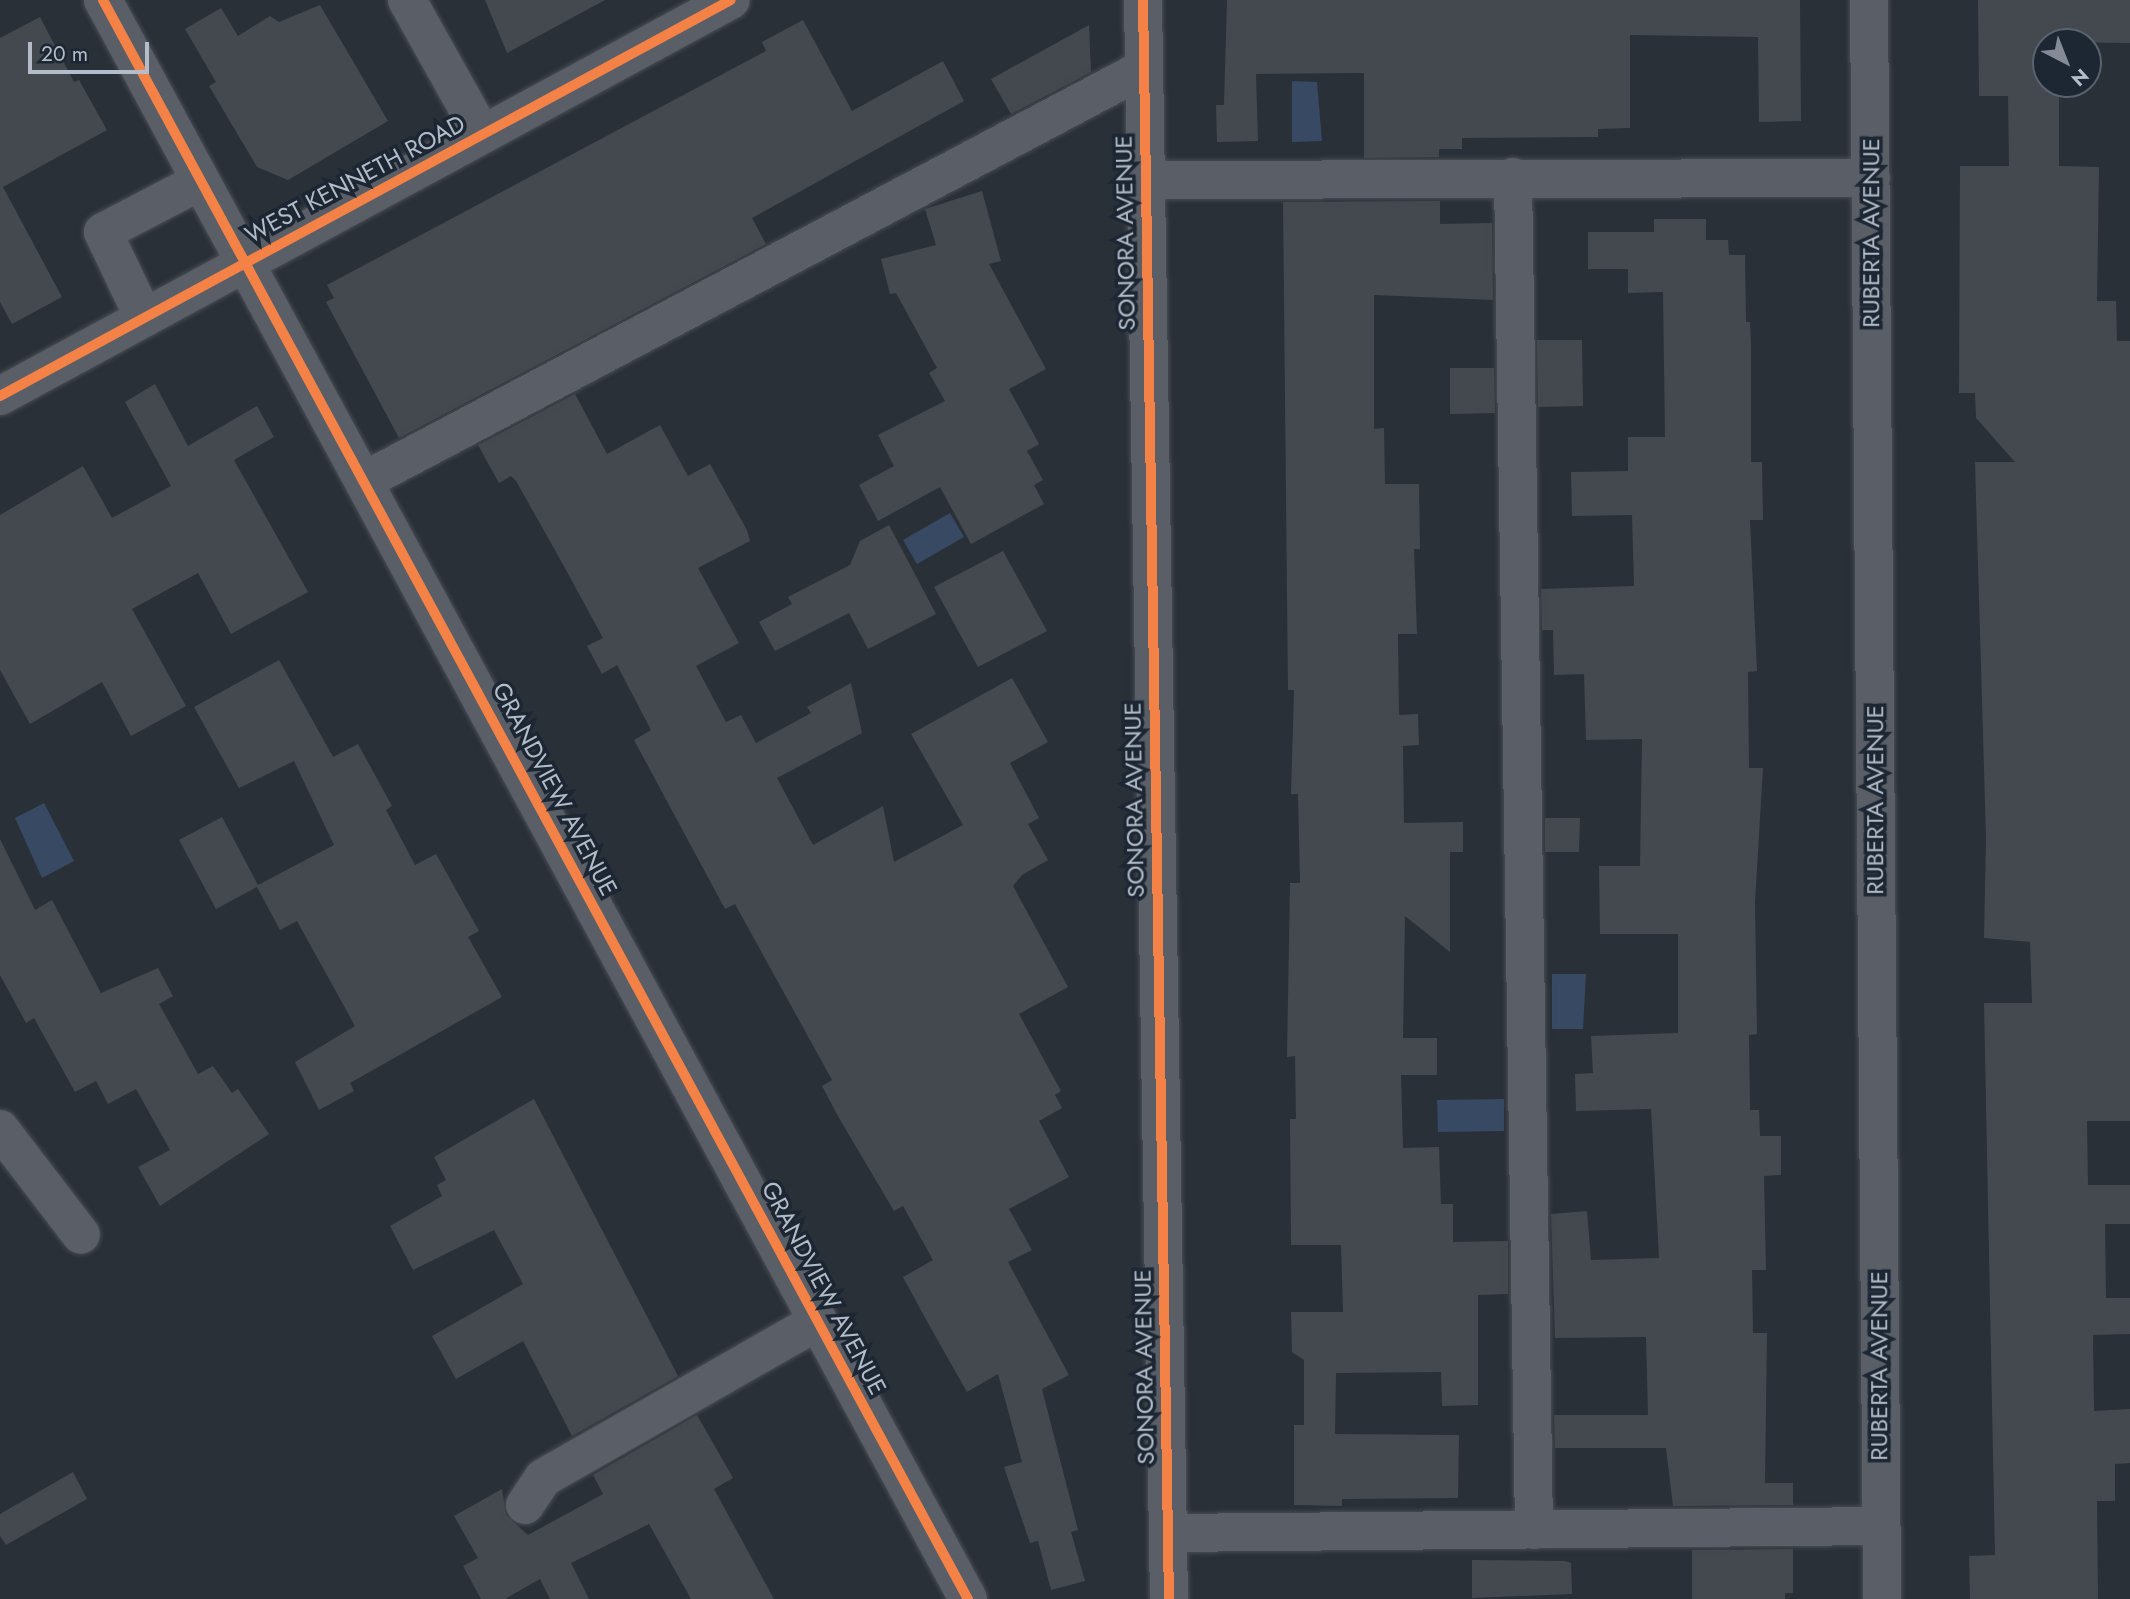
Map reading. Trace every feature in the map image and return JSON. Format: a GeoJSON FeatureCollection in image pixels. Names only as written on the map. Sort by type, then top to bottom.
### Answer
{"type":"FeatureCollection","features":[{"type":"Feature","properties":{"kind":"street","name":"GRANDVIEW AVENUE"},"geometry":{"type":"LineString","coordinates":[[103,0],[968,1599]]}},
{"type":"Feature","properties":{"kind":"street"},"geometry":{"type":"LineString","coordinates":[[407,0],[482,134]]}},
{"type":"Feature","properties":{"kind":"street","name":"WEST KENNETH ROAD"},"geometry":{"type":"LineString","coordinates":[[0,396],[731,0]]}},
{"type":"Feature","properties":{"kind":"street","name":"SONORA AVENUE"},"geometry":{"type":"LineString","coordinates":[[1143,0],[1169,1599]]}},
{"type":"Feature","properties":{"kind":"street","name":"RUBERTA AVENUE"},"geometry":{"type":"LineString","coordinates":[[1868,0],[1882,1599]]}},
{"type":"Feature","properties":{"kind":"street"},"geometry":{"type":"LineString","coordinates":[[364,481],[1143,69]]}},
{"type":"Feature","properties":{"kind":"street"},"geometry":{"type":"LineString","coordinates":[[1513,177],[1534,1530]]}},
{"type":"Feature","properties":{"kind":"street"},"geometry":{"type":"LineString","coordinates":[[1145,180],[1871,178]]}},
{"type":"Feature","properties":{"kind":"street"},"geometry":{"type":"LineString","coordinates":[[144,318],[103,232],[201,181]]}},
{"type":"Feature","properties":{"kind":"street"},"geometry":{"type":"LineString","coordinates":[[0,1129],[81,1235]]}},
{"type":"Feature","properties":{"kind":"street"},"geometry":{"type":"LineString","coordinates":[[525,1505],[543,1478],[818,1321]]}},
{"type":"Feature","properties":{"kind":"street"},"geometry":{"type":"LineString","coordinates":[[1168,1533],[1880,1526]]}},
{"type":"Feature","properties":{"kind":"water"},"geometry":{"type":"Polygon","coordinates":[[[1292,81],[1317,82],[1322,141],[1292,142],[1292,81]]]}},
{"type":"Feature","properties":{"kind":"water"},"geometry":{"type":"Polygon","coordinates":[[[950,513],[964,537],[917,564],[903,540],[950,513]]]}},
{"type":"Feature","properties":{"kind":"water"},"geometry":{"type":"Polygon","coordinates":[[[44,803],[74,861],[42,878],[15,818],[44,803]]]}},
{"type":"Feature","properties":{"kind":"water"},"geometry":{"type":"Polygon","coordinates":[[[1552,974],[1586,974],[1583,1029],[1552,1029],[1552,974]]]}},
{"type":"Feature","properties":{"kind":"water"},"geometry":{"type":"Polygon","coordinates":[[[1504,1099],[1504,1131],[1438,1132],[1437,1100],[1504,1099]]]}},
{"type":"Feature","properties":{"kind":"building"},"geometry":{"type":"Polygon","coordinates":[[[485,0],[605,0],[507,53],[485,0]]]}},
{"type":"Feature","properties":{"kind":"building"},"geometry":{"type":"Polygon","coordinates":[[[1227,0],[1800,0],[1801,121],[1759,122],[1758,37],[1630,35],[1630,128],[1598,129],[1598,137],[1462,138],[1462,149],[1439,149],[1439,157],[1364,158],[1364,73],[1256,74],[1258,141],[1217,142],[1216,105],[1224,105],[1227,0]]]}},
{"type":"Feature","properties":{"kind":"building"},"geometry":{"type":"Polygon","coordinates":[[[1978,0],[2130,0],[2130,43],[2102,43],[2102,28],[2032,28],[2032,98],[2059,98],[2059,166],[2099,167],[2097,301],[2116,301],[2117,341],[2130,341],[2130,1121],[2087,1121],[2088,1185],[2130,1185],[2130,1224],[2105,1224],[2106,1298],[2130,1298],[2130,1334],[2093,1335],[2094,1411],[2130,1409],[2130,1463],[2115,1464],[2115,1501],[2097,1501],[2098,1599],[1970,1599],[1969,1556],[1995,1555],[1984,1003],[2032,1003],[2030,942],[1984,938],[1986,837],[1975,462],[2015,462],[1976,418],[1975,393],[1959,393],[1960,166],[2009,166],[2008,96],[1979,96],[1978,0]]]}},
{"type":"Feature","properties":{"kind":"building"},"geometry":{"type":"Polygon","coordinates":[[[320,5],[388,121],[288,180],[257,167],[209,86],[216,82],[185,29],[221,8],[238,36],[270,16],[279,22],[320,5]]]}},
{"type":"Feature","properties":{"kind":"building"},"geometry":{"type":"Polygon","coordinates":[[[40,17],[74,82],[79,80],[107,130],[3,187],[62,297],[12,324],[0,302],[0,38],[40,17]]]}},
{"type":"Feature","properties":{"kind":"building"},"geometry":{"type":"Polygon","coordinates":[[[803,20],[852,111],[943,61],[964,101],[752,218],[766,244],[399,438],[326,302],[334,298],[327,285],[766,51],[762,42],[803,20]]]}},
{"type":"Feature","properties":{"kind":"building"},"geometry":{"type":"Polygon","coordinates":[[[1089,25],[1091,72],[1011,114],[991,79],[1089,25]]]}},
{"type":"Feature","properties":{"kind":"building"},"geometry":{"type":"Polygon","coordinates":[[[982,191],[1001,261],[989,264],[1046,369],[1009,389],[1039,444],[1027,451],[1043,480],[1034,485],[1044,504],[971,544],[940,487],[878,521],[859,485],[894,466],[878,435],[945,401],[929,373],[937,368],[896,293],[890,294],[881,259],[936,245],[925,209],[982,191]]]}},
{"type":"Feature","properties":{"kind":"building"},"geometry":{"type":"Polygon","coordinates":[[[1440,201],[1440,224],[1492,223],[1493,300],[1374,295],[1374,429],[1384,428],[1385,484],[1419,484],[1420,549],[1414,549],[1417,634],[1398,634],[1399,715],[1418,714],[1419,745],[1403,746],[1404,823],[1463,822],[1463,852],[1450,852],[1450,952],[1405,916],[1403,1038],[1437,1038],[1437,1075],[1401,1075],[1403,1148],[1439,1147],[1441,1204],[1453,1204],[1453,1242],[1508,1241],[1508,1294],[1478,1295],[1478,1405],[1442,1406],[1441,1372],[1336,1373],[1335,1434],[1459,1435],[1458,1498],[1342,1499],[1342,1506],[1294,1505],[1294,1425],[1304,1425],[1304,1360],[1292,1352],[1291,1312],[1343,1312],[1341,1245],[1291,1245],[1290,1119],[1296,1119],[1295,1056],[1287,1057],[1290,883],[1300,883],[1298,794],[1291,794],[1294,690],[1288,690],[1283,202],[1440,201]]]}},
{"type":"Feature","properties":{"kind":"building"},"geometry":{"type":"Polygon","coordinates":[[[1654,219],[1706,219],[1706,240],[1728,240],[1729,255],[1745,255],[1746,322],[1750,322],[1751,344],[1751,462],[1762,462],[1763,520],[1750,520],[1757,671],[1748,672],[1749,768],[1763,768],[1755,902],[1757,1034],[1749,1035],[1750,1110],[1759,1110],[1760,1136],[1781,1136],[1781,1175],[1764,1176],[1766,1270],[1752,1270],[1753,1333],[1767,1333],[1765,1483],[1793,1483],[1793,1505],[1673,1506],[1666,1448],[1555,1448],[1554,1415],[1648,1415],[1646,1337],[1555,1338],[1551,1214],[1587,1211],[1591,1260],[1659,1258],[1651,1109],[1576,1111],[1575,1074],[1593,1073],[1591,1036],[1678,1033],[1678,934],[1600,934],[1599,866],[1640,866],[1642,739],[1586,740],[1584,674],[1554,675],[1553,630],[1542,630],[1541,589],[1634,586],[1632,515],[1572,516],[1571,472],[1628,471],[1628,437],[1665,437],[1663,292],[1628,293],[1628,269],[1588,269],[1588,232],[1654,232],[1654,219]]]}},
{"type":"Feature","properties":{"kind":"building"},"geometry":{"type":"Polygon","coordinates":[[[1537,340],[1582,340],[1583,406],[1538,407],[1537,340]]]}},
{"type":"Feature","properties":{"kind":"building"},"geometry":{"type":"Polygon","coordinates":[[[1450,368],[1494,368],[1495,413],[1450,414],[1450,368]]]}},
{"type":"Feature","properties":{"kind":"building"},"geometry":{"type":"Polygon","coordinates":[[[155,384],[188,446],[257,406],[274,437],[234,460],[308,592],[231,634],[198,573],[132,609],[186,706],[131,736],[102,682],[30,724],[0,670],[0,515],[83,466],[112,518],[171,486],[125,402],[155,384]]]}},
{"type":"Feature","properties":{"kind":"building"},"geometry":{"type":"Polygon","coordinates":[[[575,394],[607,454],[660,425],[688,476],[710,464],[747,530],[750,541],[698,568],[739,643],[696,666],[726,722],[741,715],[756,743],[811,713],[807,707],[851,683],[862,733],[777,778],[813,845],[883,806],[894,862],[963,825],[911,734],[1012,678],[1048,742],[1010,763],[1039,818],[1028,824],[1048,860],[1022,875],[1013,886],[1068,987],[1019,1014],[1061,1091],[1055,1095],[1062,1108],[1039,1121],[1069,1177],[1009,1209],[1032,1250],[1008,1262],[1069,1375],[1042,1389],[1078,1530],[1071,1532],[1085,1581],[1051,1590],[1038,1541],[1030,1543],[1004,1467],[1022,1462],[998,1374],[967,1392],[929,1325],[903,1277],[933,1260],[903,1206],[894,1211],[839,1118],[822,1086],[832,1080],[735,904],[725,909],[634,740],[651,730],[617,665],[602,674],[587,646],[603,638],[560,559],[516,481],[511,476],[499,483],[478,445],[575,394]]]}},
{"type":"Feature","properties":{"kind":"building"},"geometry":{"type":"Polygon","coordinates":[[[889,525],[936,614],[868,649],[849,613],[775,651],[759,622],[792,604],[788,597],[850,565],[860,541],[889,525]]]}},
{"type":"Feature","properties":{"kind":"building"},"geometry":{"type":"Polygon","coordinates":[[[1003,551],[1047,631],[978,667],[934,587],[1003,551]]]}},
{"type":"Feature","properties":{"kind":"building"},"geometry":{"type":"Polygon","coordinates":[[[279,660],[333,757],[358,744],[392,806],[386,810],[415,865],[436,854],[479,931],[468,937],[502,997],[350,1083],[354,1091],[319,1110],[295,1062],[355,1026],[297,921],[280,930],[257,887],[216,909],[179,840],[222,817],[258,885],[334,845],[294,761],[239,788],[194,707],[279,660]]]}},
{"type":"Feature","properties":{"kind":"building"},"geometry":{"type":"Polygon","coordinates":[[[1545,818],[1580,818],[1579,852],[1545,852],[1545,818]]]}},
{"type":"Feature","properties":{"kind":"building"},"geometry":{"type":"Polygon","coordinates":[[[0,839],[35,910],[52,900],[101,993],[158,968],[173,996],[159,1004],[198,1074],[213,1066],[232,1093],[238,1089],[269,1134],[160,1206],[138,1167],[170,1150],[136,1089],[108,1104],[96,1081],[75,1092],[34,1018],[26,1023],[0,975],[0,839]]]}},
{"type":"Feature","properties":{"kind":"building"},"geometry":{"type":"Polygon","coordinates":[[[534,1099],[678,1376],[572,1436],[523,1341],[456,1379],[432,1336],[523,1284],[494,1230],[413,1270],[390,1226],[442,1196],[437,1185],[446,1180],[434,1157],[534,1099]]]}},
{"type":"Feature","properties":{"kind":"building"},"geometry":{"type":"Polygon","coordinates":[[[697,1415],[733,1478],[714,1489],[774,1599],[691,1599],[649,1524],[571,1563],[589,1599],[550,1599],[540,1579],[505,1599],[481,1599],[463,1566],[478,1558],[454,1516],[502,1489],[506,1515],[528,1535],[603,1494],[593,1475],[697,1415]]]}},
{"type":"Feature","properties":{"kind":"building"},"geometry":{"type":"Polygon","coordinates":[[[73,1472],[87,1499],[6,1545],[0,1536],[0,1514],[73,1472]]]}},
{"type":"Feature","properties":{"kind":"building"},"geometry":{"type":"Polygon","coordinates":[[[1793,1549],[1793,1593],[1785,1593],[1785,1599],[1692,1599],[1692,1550],[1793,1549]]]}},
{"type":"Feature","properties":{"kind":"building"},"geometry":{"type":"Polygon","coordinates":[[[1472,1560],[1571,1563],[1572,1594],[1472,1598],[1472,1560]]]}},
{"type":"Feature","properties":{"kind":"cycle path"},"geometry":{"type":"LineString","coordinates":[[103,0],[968,1599]]}},
{"type":"Feature","properties":{"kind":"cycle path"},"geometry":{"type":"LineString","coordinates":[[0,396],[731,0]]}},
{"type":"Feature","properties":{"kind":"cycle path"},"geometry":{"type":"LineString","coordinates":[[1143,0],[1169,1599]]}}]}
